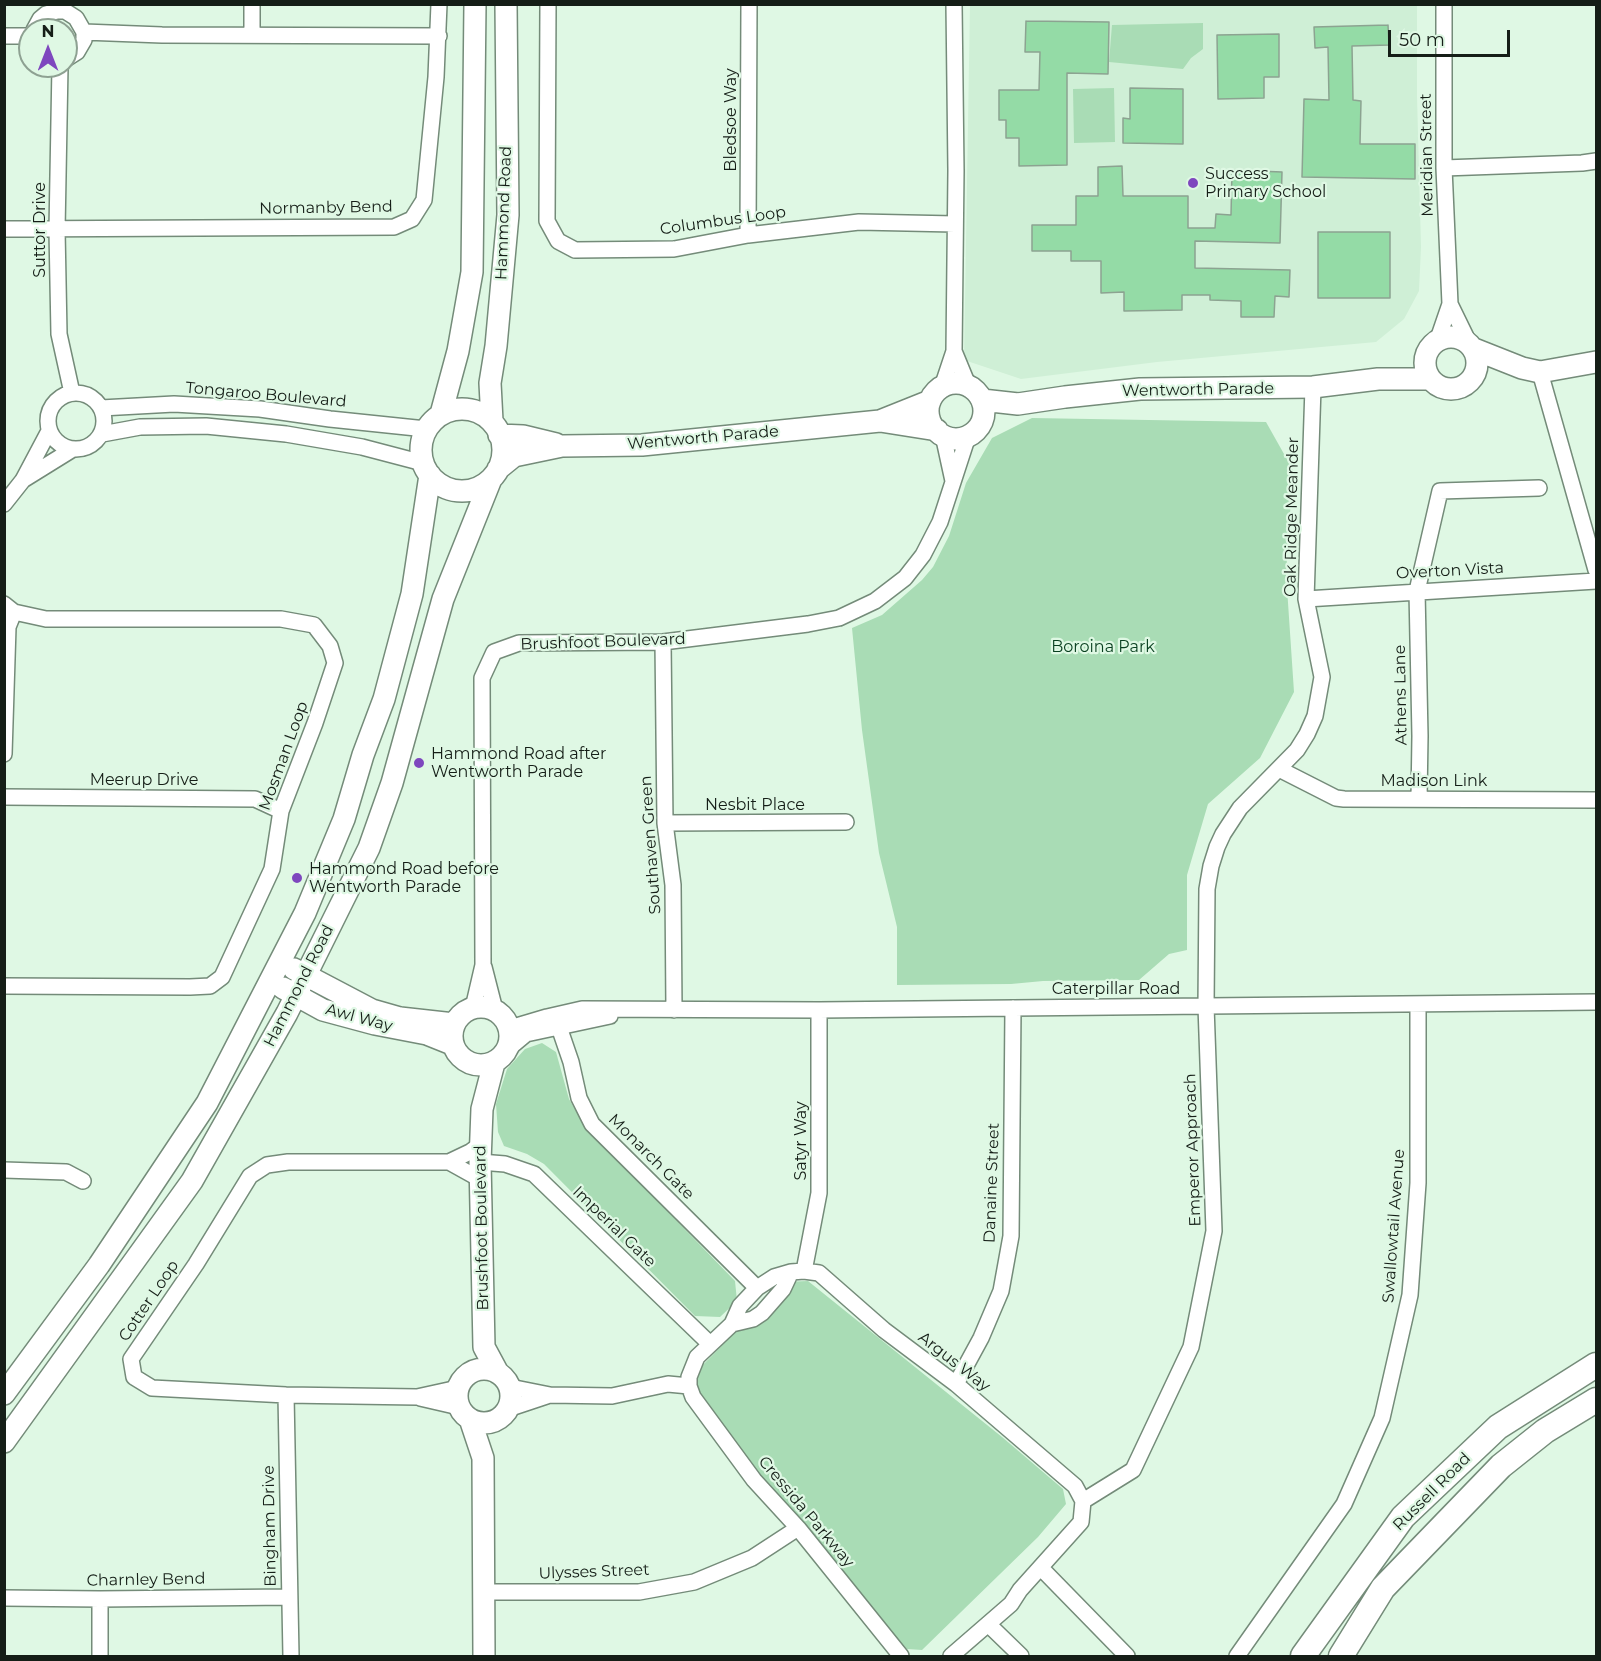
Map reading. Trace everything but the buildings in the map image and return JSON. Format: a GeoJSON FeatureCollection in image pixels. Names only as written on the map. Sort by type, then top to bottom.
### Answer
{"type":"FeatureCollection","features":[{"type":"Feature","properties":{"kind":"main road","name":"Hammond Road"},"geometry":{"type":"LineString","coordinates":[[4,1394],[99,1265],[207,1103],[305,913],[344,819],[363,755],[384,699],[412,594],[426,469],[420,449],[433,422],[458,351],[472,272],[474,4]]}},
{"type":"Feature","properties":{"kind":"main road","name":"Hammond Road"},"geometry":{"type":"LineString","coordinates":[[4,1442],[192,1181],[305,975],[369,848],[393,783],[443,599],[495,474],[502,450],[496,428],[490,383],[496,346],[508,215],[506,4]]}},
{"type":"Feature","properties":{"kind":"main road"},"geometry":{"type":"LineString","coordinates":[[1531,370],[1471,346],[1454,336],[1432,346],[1425,371],[1437,386],[1455,389],[1471,381],[1531,370],[1596,362]]}},
{"type":"Feature","properties":{"kind":"main road","name":"Wentworth Parade"},"geometry":{"type":"LineString","coordinates":[[1378,379],[1432,346]]}},
{"type":"Feature","properties":{"kind":"main road"},"geometry":{"type":"LineString","coordinates":[[1471,346],[1477,364],[1476,373],[1471,381]]}},
{"type":"Feature","properties":{"kind":"main road","name":"Wentworth Parade"},"geometry":{"type":"LineString","coordinates":[[978,402],[1018,404],[1140,389],[1313,387],[1378,379],[1430,379]]}},
{"type":"Feature","properties":{"kind":"main road"},"geometry":{"type":"LineString","coordinates":[[950,384],[978,402],[975,432],[960,438],[940,433],[929,417],[936,394],[950,384]]}},
{"type":"Feature","properties":{"kind":"main road","name":"Wentworth Parade"},"geometry":{"type":"LineString","coordinates":[[880,422],[936,394]]}},
{"type":"Feature","properties":{"kind":"main road"},"geometry":{"type":"LineString","coordinates":[[433,422],[462,408],[478,411],[496,428]]}},
{"type":"Feature","properties":{"kind":"main road","name":"Wentworth Parade"},"geometry":{"type":"LineString","coordinates":[[495,474],[514,456],[562,446],[642,445],[880,422],[940,433]]}},
{"type":"Feature","properties":{"kind":"main road","name":"Wentworth Parade"},"geometry":{"type":"LineString","coordinates":[[496,428],[562,446]]}},
{"type":"Feature","properties":{"kind":"main road"},"geometry":{"type":"LineString","coordinates":[[426,469],[446,488],[460,491],[474,489],[495,474]]}},
{"type":"Feature","properties":{"kind":"main road","name":"Awl Way"},"geometry":{"type":"LineString","coordinates":[[280,962],[372,1010],[400,1018],[457,1043]]}},
{"type":"Feature","properties":{"kind":"main road","name":"Awl Way"},"geometry":{"type":"LineString","coordinates":[[270,982],[323,1010],[457,1043]]}},
{"type":"Feature","properties":{"kind":"main road"},"geometry":{"type":"LineString","coordinates":[[488,1007],[507,1021],[504,1046],[479,1066],[457,1043],[465,1011],[473,1008],[488,1007]]}},
{"type":"Feature","properties":{"kind":"main road","name":"Brushfoot Boulevard"},"geometry":{"type":"LineString","coordinates":[[457,1043],[482,1109]]}},
{"type":"Feature","properties":{"kind":"main road","name":"Brushfoot Boulevard"},"geometry":{"type":"LineString","coordinates":[[504,1046],[482,1109],[481,1153],[484,1347],[504,1380]]}},
{"type":"Feature","properties":{"kind":"main road"},"geometry":{"type":"LineString","coordinates":[[484,1347],[464,1397],[483,1458],[484,1656]]}},
{"type":"Feature","properties":{"kind":"main road","name":"Russell Road"},"geometry":{"type":"LineString","coordinates":[[1303,1656],[1403,1517],[1498,1427],[1596,1365]]}},
{"type":"Feature","properties":{"kind":"main road"},"geometry":{"type":"LineString","coordinates":[[464,1397],[483,1369],[504,1380],[511,1395],[483,1458]]}},
{"type":"Feature","properties":{"kind":"main road"},"geometry":{"type":"LineString","coordinates":[[464,1397],[484,1423],[503,1414]]}},
{"type":"Feature","properties":{"kind":"main road","name":"Russell Road"},"geometry":{"type":"LineString","coordinates":[[1341,1656],[1383,1588],[1501,1466],[1545,1431],[1596,1400]]}},
{"type":"Feature","properties":{"kind":"street"},"geometry":{"type":"LineString","coordinates":[[252,4],[252,34]]}},
{"type":"Feature","properties":{"kind":"street","name":"Normanby Bend"},"geometry":{"type":"LineString","coordinates":[[4,229],[394,227],[412,219],[424,200],[439,36],[439,4]]}},
{"type":"Feature","properties":{"kind":"street","name":"Columbus Loop"},"geometry":{"type":"LineString","coordinates":[[548,4],[547,221],[558,241],[575,250],[674,249],[748,235],[859,222],[955,224]]}},
{"type":"Feature","properties":{"kind":"street","name":"Bledsoe Way"},"geometry":{"type":"LineString","coordinates":[[748,235],[749,4]]}},
{"type":"Feature","properties":{"kind":"street"},"geometry":{"type":"LineString","coordinates":[[936,394],[954,351],[954,4]]}},
{"type":"Feature","properties":{"kind":"street","name":"Meridian Street"},"geometry":{"type":"LineString","coordinates":[[1443,4],[1444,168],[1450,304],[1471,346]]}},
{"type":"Feature","properties":{"kind":"street"},"geometry":{"type":"LineString","coordinates":[[41,18],[57,8],[76,18],[84,32],[82,46],[78,51]]}},
{"type":"Feature","properties":{"kind":"street"},"geometry":{"type":"LineString","coordinates":[[84,32],[162,35],[439,36]]}},
{"type":"Feature","properties":{"kind":"street","name":"Suttor Drive"},"geometry":{"type":"LineString","coordinates":[[60,78],[58,334],[72,393]]}},
{"type":"Feature","properties":{"kind":"street"},"geometry":{"type":"LineString","coordinates":[[1444,168],[1582,164],[1596,161]]}},
{"type":"Feature","properties":{"kind":"street","name":"Meridian Street"},"geometry":{"type":"LineString","coordinates":[[1432,346],[1450,304]]}},
{"type":"Feature","properties":{"kind":"street"},"geometry":{"type":"LineString","coordinates":[[954,351],[978,402]]}},
{"type":"Feature","properties":{"kind":"street"},"geometry":{"type":"LineString","coordinates":[[1531,370],[1596,570]]}},
{"type":"Feature","properties":{"kind":"street","name":"Oak Ridge Meander"},"geometry":{"type":"LineString","coordinates":[[1206,1006],[1207,889],[1217,847],[1240,808],[1297,750],[1307,734],[1315,716],[1322,677],[1306,598],[1313,387]]}},
{"type":"Feature","properties":{"kind":"street"},"geometry":{"type":"LineString","coordinates":[[4,504],[24,480],[49,431],[48,414],[52,406],[57,400],[72,393],[89,396],[101,408],[104,425],[102,434],[90,446],[73,449],[24,480]]}},
{"type":"Feature","properties":{"kind":"street","name":"Tongaroo Boulevard"},"geometry":{"type":"LineString","coordinates":[[101,408],[174,404],[260,409],[330,419],[433,422]]}},
{"type":"Feature","properties":{"kind":"street"},"geometry":{"type":"LineString","coordinates":[[102,434],[140,427],[206,426],[286,434],[362,447],[426,469]]}},
{"type":"Feature","properties":{"kind":"street"},"geometry":{"type":"LineString","coordinates":[[49,431],[58,443],[73,449]]}},
{"type":"Feature","properties":{"kind":"street","name":"Brushfoot Boulevard"},"geometry":{"type":"LineString","coordinates":[[940,433],[953,481]]}},
{"type":"Feature","properties":{"kind":"street","name":"Brushfoot Boulevard"},"geometry":{"type":"LineString","coordinates":[[473,1008],[483,965],[482,678],[494,652],[519,643],[663,642],[839,618],[875,601],[905,578],[923,555],[940,522],[968,436]]}},
{"type":"Feature","properties":{"kind":"street","name":"Athens Lane"},"geometry":{"type":"LineString","coordinates":[[1419,799],[1417,591],[1440,490],[1539,488]]}},
{"type":"Feature","properties":{"kind":"street","name":"Overton Vista"},"geometry":{"type":"LineString","coordinates":[[1306,598],[1596,581]]}},
{"type":"Feature","properties":{"kind":"street"},"geometry":{"type":"LineString","coordinates":[[4,754],[9,608]]}},
{"type":"Feature","properties":{"kind":"street","name":"Mosman Loop"},"geometry":{"type":"LineString","coordinates":[[4,986],[210,986],[222,977],[272,869],[281,811],[335,663],[330,646],[314,625],[281,619],[46,619],[9,608]]}},
{"type":"Feature","properties":{"kind":"street","name":"Southaven Green"},"geometry":{"type":"LineString","coordinates":[[663,642],[665,823],[674,885],[674,1010]]}},
{"type":"Feature","properties":{"kind":"street","name":"Madison Link"},"geometry":{"type":"LineString","coordinates":[[1279,769],[1336,798],[1596,800]]}},
{"type":"Feature","properties":{"kind":"street","name":"Meerup Drive"},"geometry":{"type":"LineString","coordinates":[[4,797],[255,799],[281,811]]}},
{"type":"Feature","properties":{"kind":"street","name":"Nesbit Place"},"geometry":{"type":"LineString","coordinates":[[665,823],[846,822]]}},
{"type":"Feature","properties":{"kind":"street","name":"Brushfoot Boulevard"},"geometry":{"type":"LineString","coordinates":[[483,965],[495,1010]]}},
{"type":"Feature","properties":{"kind":"street","name":"Caterpillar Road"},"geometry":{"type":"LineString","coordinates":[[504,1046],[547,1017],[582,1009],[819,1010],[1596,1002]]}},
{"type":"Feature","properties":{"kind":"street","name":"Swallowtail Avenue"},"geometry":{"type":"LineString","coordinates":[[1237,1656],[1344,1504],[1382,1418],[1410,1295],[1418,1183],[1418,1005]]}},
{"type":"Feature","properties":{"kind":"street","name":"Emperor Approach"},"geometry":{"type":"LineString","coordinates":[[1083,1501],[1132,1470],[1191,1347],[1214,1231],[1206,1006]]}},
{"type":"Feature","properties":{"kind":"street","name":"Danaine Street"},"geometry":{"type":"LineString","coordinates":[[956,1384],[981,1338],[1002,1291],[1011,1236],[1013,1008]]}},
{"type":"Feature","properties":{"kind":"street","name":"Caterpillar Road"},"geometry":{"type":"LineString","coordinates":[[504,1046],[526,1034],[636,1010]]}},
{"type":"Feature","properties":{"kind":"street","name":"Satyr Way"},"geometry":{"type":"LineString","coordinates":[[797,1271],[819,1193],[819,1010]]}},
{"type":"Feature","properties":{"kind":"street","name":"Monarch Gate"},"geometry":{"type":"LineString","coordinates":[[560,1027],[579,1098],[592,1124],[757,1288]]}},
{"type":"Feature","properties":{"kind":"street","name":"Cotter Loop"},"geometry":{"type":"LineString","coordinates":[[464,1397],[286,1395],[152,1388],[134,1377],[131,1359],[196,1263],[250,1176],[258,1170],[267,1165],[288,1162],[449,1162],[470,1152],[481,1153]]}},
{"type":"Feature","properties":{"kind":"street","name":"Imperial Gate"},"geometry":{"type":"LineString","coordinates":[[481,1153],[534,1174],[710,1344]]}},
{"type":"Feature","properties":{"kind":"street","name":"Cotter Loop"},"geometry":{"type":"LineString","coordinates":[[449,1162],[476,1177],[481,1185]]}},
{"type":"Feature","properties":{"kind":"street"},"geometry":{"type":"LineString","coordinates":[[4,1170],[66,1172],[83,1181]]}},
{"type":"Feature","properties":{"kind":"street"},"geometry":{"type":"LineString","coordinates":[[504,1380],[550,1395],[612,1396],[668,1384],[689,1386],[689,1377],[697,1357],[732,1324],[740,1306],[757,1288],[774,1276],[797,1271]]}},
{"type":"Feature","properties":{"kind":"street"},"geometry":{"type":"LineString","coordinates":[[732,1324],[753,1319],[762,1312],[797,1271]]}},
{"type":"Feature","properties":{"kind":"street","name":"Argus Way"},"geometry":{"type":"LineString","coordinates":[[797,1271],[819,1273],[884,1330],[956,1384],[1075,1486],[1083,1501]]}},
{"type":"Feature","properties":{"kind":"street","name":"Cressida Parkway"},"geometry":{"type":"LineString","coordinates":[[689,1386],[693,1397],[754,1480],[798,1528],[902,1656]]}},
{"type":"Feature","properties":{"kind":"street","name":"Bingham Drive"},"geometry":{"type":"LineString","coordinates":[[286,1395],[291,1656]]}},
{"type":"Feature","properties":{"kind":"street"},"geometry":{"type":"LineString","coordinates":[[503,1414],[550,1395]]}},
{"type":"Feature","properties":{"kind":"street"},"geometry":{"type":"LineString","coordinates":[[951,1656],[1011,1604],[1020,1590],[1081,1522],[1083,1501]]}},
{"type":"Feature","properties":{"kind":"street","name":"Ulysses Street"},"geometry":{"type":"LineString","coordinates":[[484,1592],[639,1592],[694,1582],[752,1558],[798,1528]]}},
{"type":"Feature","properties":{"kind":"street"},"geometry":{"type":"LineString","coordinates":[[1041,1568],[1127,1656]]}},
{"type":"Feature","properties":{"kind":"street"},"geometry":{"type":"LineString","coordinates":[[940,1656],[1000,1599],[1020,1590]]}},
{"type":"Feature","properties":{"kind":"street","name":"Charnley Bend"},"geometry":{"type":"LineString","coordinates":[[4,1598],[289,1597]]}},
{"type":"Feature","properties":{"kind":"street"},"geometry":{"type":"LineString","coordinates":[[99,1599],[100,1656]]}},
{"type":"Feature","properties":{"kind":"street"},"geometry":{"type":"LineString","coordinates":[[988,1624],[1021,1656]]}},
{"type":"Feature","properties":{"kind":"shaded area","name":"Success Primary School"},"geometry":{"type":"Polygon","coordinates":[[[970,5],[1417,5],[1421,247],[1419,291],[1404,319],[1376,342],[1157,362],[1021,379],[964,360],[970,5]]]}},
{"type":"Feature","properties":{"kind":"green space"},"geometry":{"type":"Polygon","coordinates":[[[1203,23],[1203,49],[1191,58],[1183,69],[1109,62],[1112,25],[1203,23]]]}},
{"type":"Feature","properties":{"kind":"green space"},"geometry":{"type":"Polygon","coordinates":[[[1114,88],[1115,142],[1074,143],[1073,89],[1114,88]]]}},
{"type":"Feature","properties":{"kind":"green space","name":"Boroina Park"},"geometry":{"type":"Polygon","coordinates":[[[1032,418],[1266,422],[1293,470],[1286,573],[1294,692],[1260,758],[1208,804],[1187,875],[1187,950],[1169,954],[1139,980],[897,985],[897,927],[879,853],[862,730],[852,628],[882,615],[922,580],[933,567],[949,536],[966,483],[992,438],[1032,418]]]}},
{"type":"Feature","properties":{"kind":"green space"},"geometry":{"type":"Polygon","coordinates":[[[542,1043],[556,1052],[569,1099],[584,1125],[735,1281],[737,1301],[720,1317],[695,1316],[544,1164],[527,1154],[504,1146],[498,1132],[496,1104],[507,1069],[525,1049],[542,1043]]]}},
{"type":"Feature","properties":{"kind":"green space"},"geometry":{"type":"Polygon","coordinates":[[[808,1281],[1063,1489],[1066,1504],[1038,1537],[922,1650],[907,1649],[840,1574],[714,1417],[695,1386],[695,1373],[784,1282],[808,1281]]]}},
{"type":"Feature","properties":{"kind":"place","name":"Success Primary School"},"geometry":{"type":"Point","coordinates":[1193,183]}},
{"type":"Feature","properties":{"kind":"place","name":"Hammond Road after Wentworth Parade"},"geometry":{"type":"Point","coordinates":[419,763]}},
{"type":"Feature","properties":{"kind":"place","name":"Hammond Road before Wentworth Parade"},"geometry":{"type":"Point","coordinates":[297,878]}}]}
